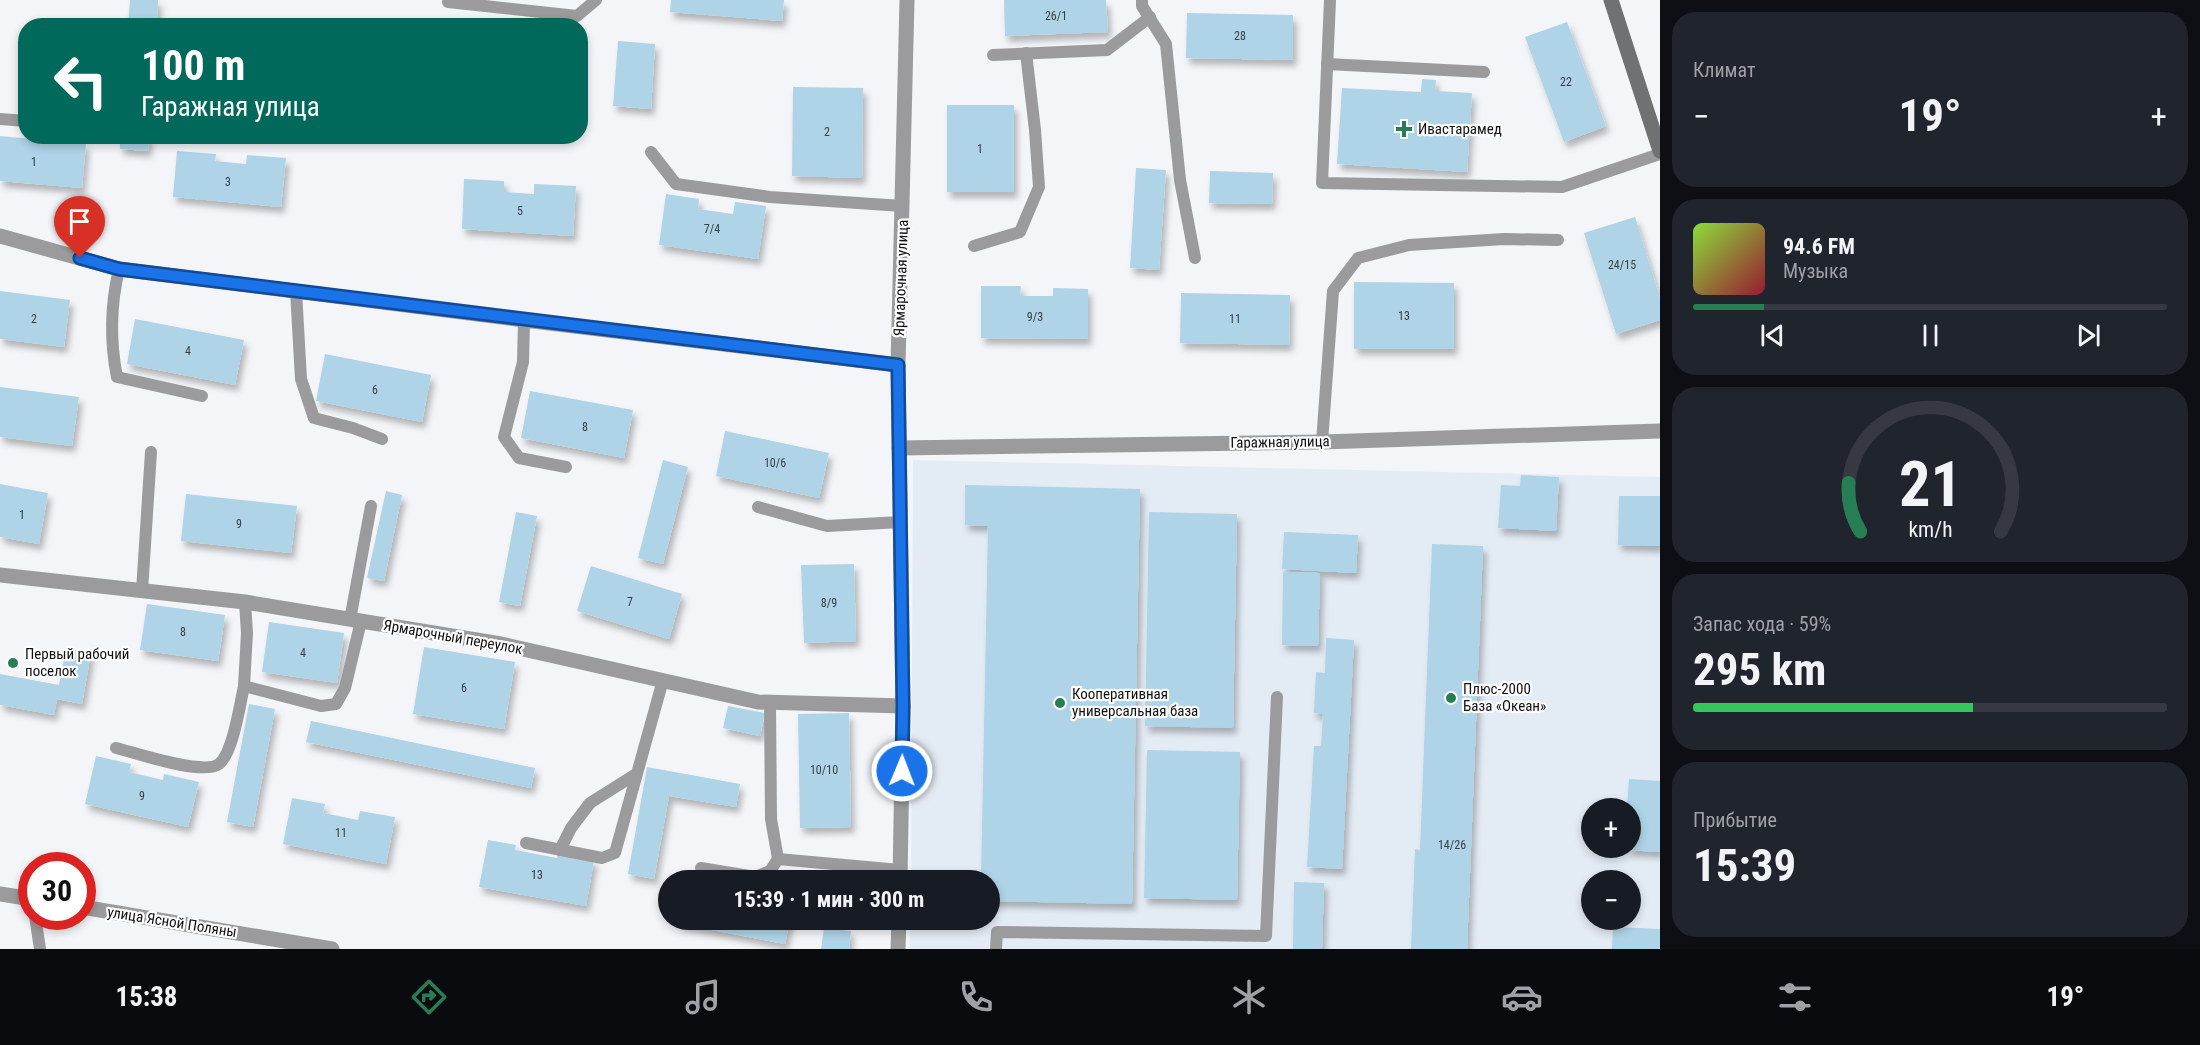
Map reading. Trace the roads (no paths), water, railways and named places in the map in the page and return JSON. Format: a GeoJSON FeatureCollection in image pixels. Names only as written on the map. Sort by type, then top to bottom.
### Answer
{"type":"FeatureCollection","features":[{"type":"Feature","properties":{"kind":"street","name":"Ярмарочная улица"},"geometry":{"type":"LineString","coordinates":[[900,870],[903,706],[898,365],[908,0]]}},
{"type":"Feature","properties":{"kind":"street"},"geometry":{"type":"LineString","coordinates":[[1611,0],[1660,152]]}},
{"type":"Feature","properties":{"kind":"street"},"geometry":{"type":"LineString","coordinates":[[0,236],[119,269],[898,365]]}},
{"type":"Feature","properties":{"kind":"street","name":"Гаражная улица"},"geometry":{"type":"LineString","coordinates":[[899,448],[1322,442],[1660,431]]}},
{"type":"Feature","properties":{"kind":"street","name":"Ярмарочный переулок"},"geometry":{"type":"LineString","coordinates":[[0,575],[245,602],[501,644],[758,702],[903,706]]}},
{"type":"Feature","properties":{"kind":"street"},"geometry":{"type":"LineString","coordinates":[[0,894],[18,897]]}},
{"type":"Feature","properties":{"kind":"street","name":"улица Ясной Поляны"},"geometry":{"type":"LineString","coordinates":[[96,911],[286,945],[332,949]]}},
{"type":"Feature","properties":{"kind":"street"},"geometry":{"type":"LineString","coordinates":[[898,949],[899,930]]}},
{"type":"Feature","properties":{"kind":"lane"},"geometry":{"type":"LineString","coordinates":[[448,2],[577,16],[596,0]]}},
{"type":"Feature","properties":{"kind":"lane"},"geometry":{"type":"LineString","coordinates":[[1142,0],[1142,6],[1166,44],[1180,180],[1195,258]]}},
{"type":"Feature","properties":{"kind":"lane"},"geometry":{"type":"LineString","coordinates":[[1330,0],[1322,183],[1562,187],[1660,152]]}},
{"type":"Feature","properties":{"kind":"lane"},"geometry":{"type":"LineString","coordinates":[[993,55],[1107,50],[1149,17]]}},
{"type":"Feature","properties":{"kind":"lane"},"geometry":{"type":"LineString","coordinates":[[974,246],[1020,232],[1039,187],[1026,53]]}},
{"type":"Feature","properties":{"kind":"lane"},"geometry":{"type":"LineString","coordinates":[[1328,64],[1484,72]]}},
{"type":"Feature","properties":{"kind":"lane"},"geometry":{"type":"LineString","coordinates":[[0,118],[18,121]]}},
{"type":"Feature","properties":{"kind":"lane"},"geometry":{"type":"LineString","coordinates":[[651,152],[676,184],[770,197],[903,206]]}},
{"type":"Feature","properties":{"kind":"lane"},"geometry":{"type":"LineString","coordinates":[[1322,442],[1333,291],[1358,258],[1409,245],[1504,239],[1558,240]]}},
{"type":"Feature","properties":{"kind":"lane"},"geometry":{"type":"LineString","coordinates":[[119,269],[114,292],[113,357],[117,377],[201,396]]}},
{"type":"Feature","properties":{"kind":"lane"},"geometry":{"type":"LineString","coordinates":[[296,291],[302,378],[314,418],[353,428],[382,439]]}},
{"type":"Feature","properties":{"kind":"lane"},"geometry":{"type":"LineString","coordinates":[[524,320],[523,362],[504,437],[519,458],[566,467]]}},
{"type":"Feature","properties":{"kind":"lane"},"geometry":{"type":"LineString","coordinates":[[142,591],[151,452]]}},
{"type":"Feature","properties":{"kind":"lane"},"geometry":{"type":"LineString","coordinates":[[244,686],[321,706],[336,704],[345,688],[371,506]]}},
{"type":"Feature","properties":{"kind":"lane"},"geometry":{"type":"LineString","coordinates":[[758,507],[827,526],[901,522]]}},
{"type":"Feature","properties":{"kind":"lane"},"geometry":{"type":"LineString","coordinates":[[116,748],[208,770],[220,764],[227,753],[244,686],[247,633],[245,602]]}},
{"type":"Feature","properties":{"kind":"lane"},"geometry":{"type":"LineString","coordinates":[[526,843],[602,858],[615,853],[663,680]]}},
{"type":"Feature","properties":{"kind":"lane"},"geometry":{"type":"LineString","coordinates":[[996,949],[997,932],[1266,936],[1277,697]]}},
{"type":"Feature","properties":{"kind":"lane"},"geometry":{"type":"LineString","coordinates":[[701,868],[755,877],[770,871],[778,859],[771,819],[770,702]]}},
{"type":"Feature","properties":{"kind":"lane"},"geometry":{"type":"LineString","coordinates":[[560,850],[571,828],[590,803],[636,774]]}},
{"type":"Feature","properties":{"kind":"lane"},"geometry":{"type":"LineString","coordinates":[[778,859],[862,870]]}},
{"type":"Feature","properties":{"kind":"lane"},"geometry":{"type":"LineString","coordinates":[[37,930],[40,949]]}},
{"type":"Feature","properties":{"kind":"place","name":"Ивастарамед"},"geometry":{"type":"Point","coordinates":[1404,129]}},
{"type":"Feature","properties":{"kind":"place","name":"Первый рабочий поселок"},"geometry":{"type":"Point","coordinates":[13,663]}},
{"type":"Feature","properties":{"kind":"place","name":"Плюс-2000 База «Океан»"},"geometry":{"type":"Point","coordinates":[1451,698]}},
{"type":"Feature","properties":{"kind":"place","name":"Кооперативная универсальная база"},"geometry":{"type":"Point","coordinates":[1060,703]}}]}
